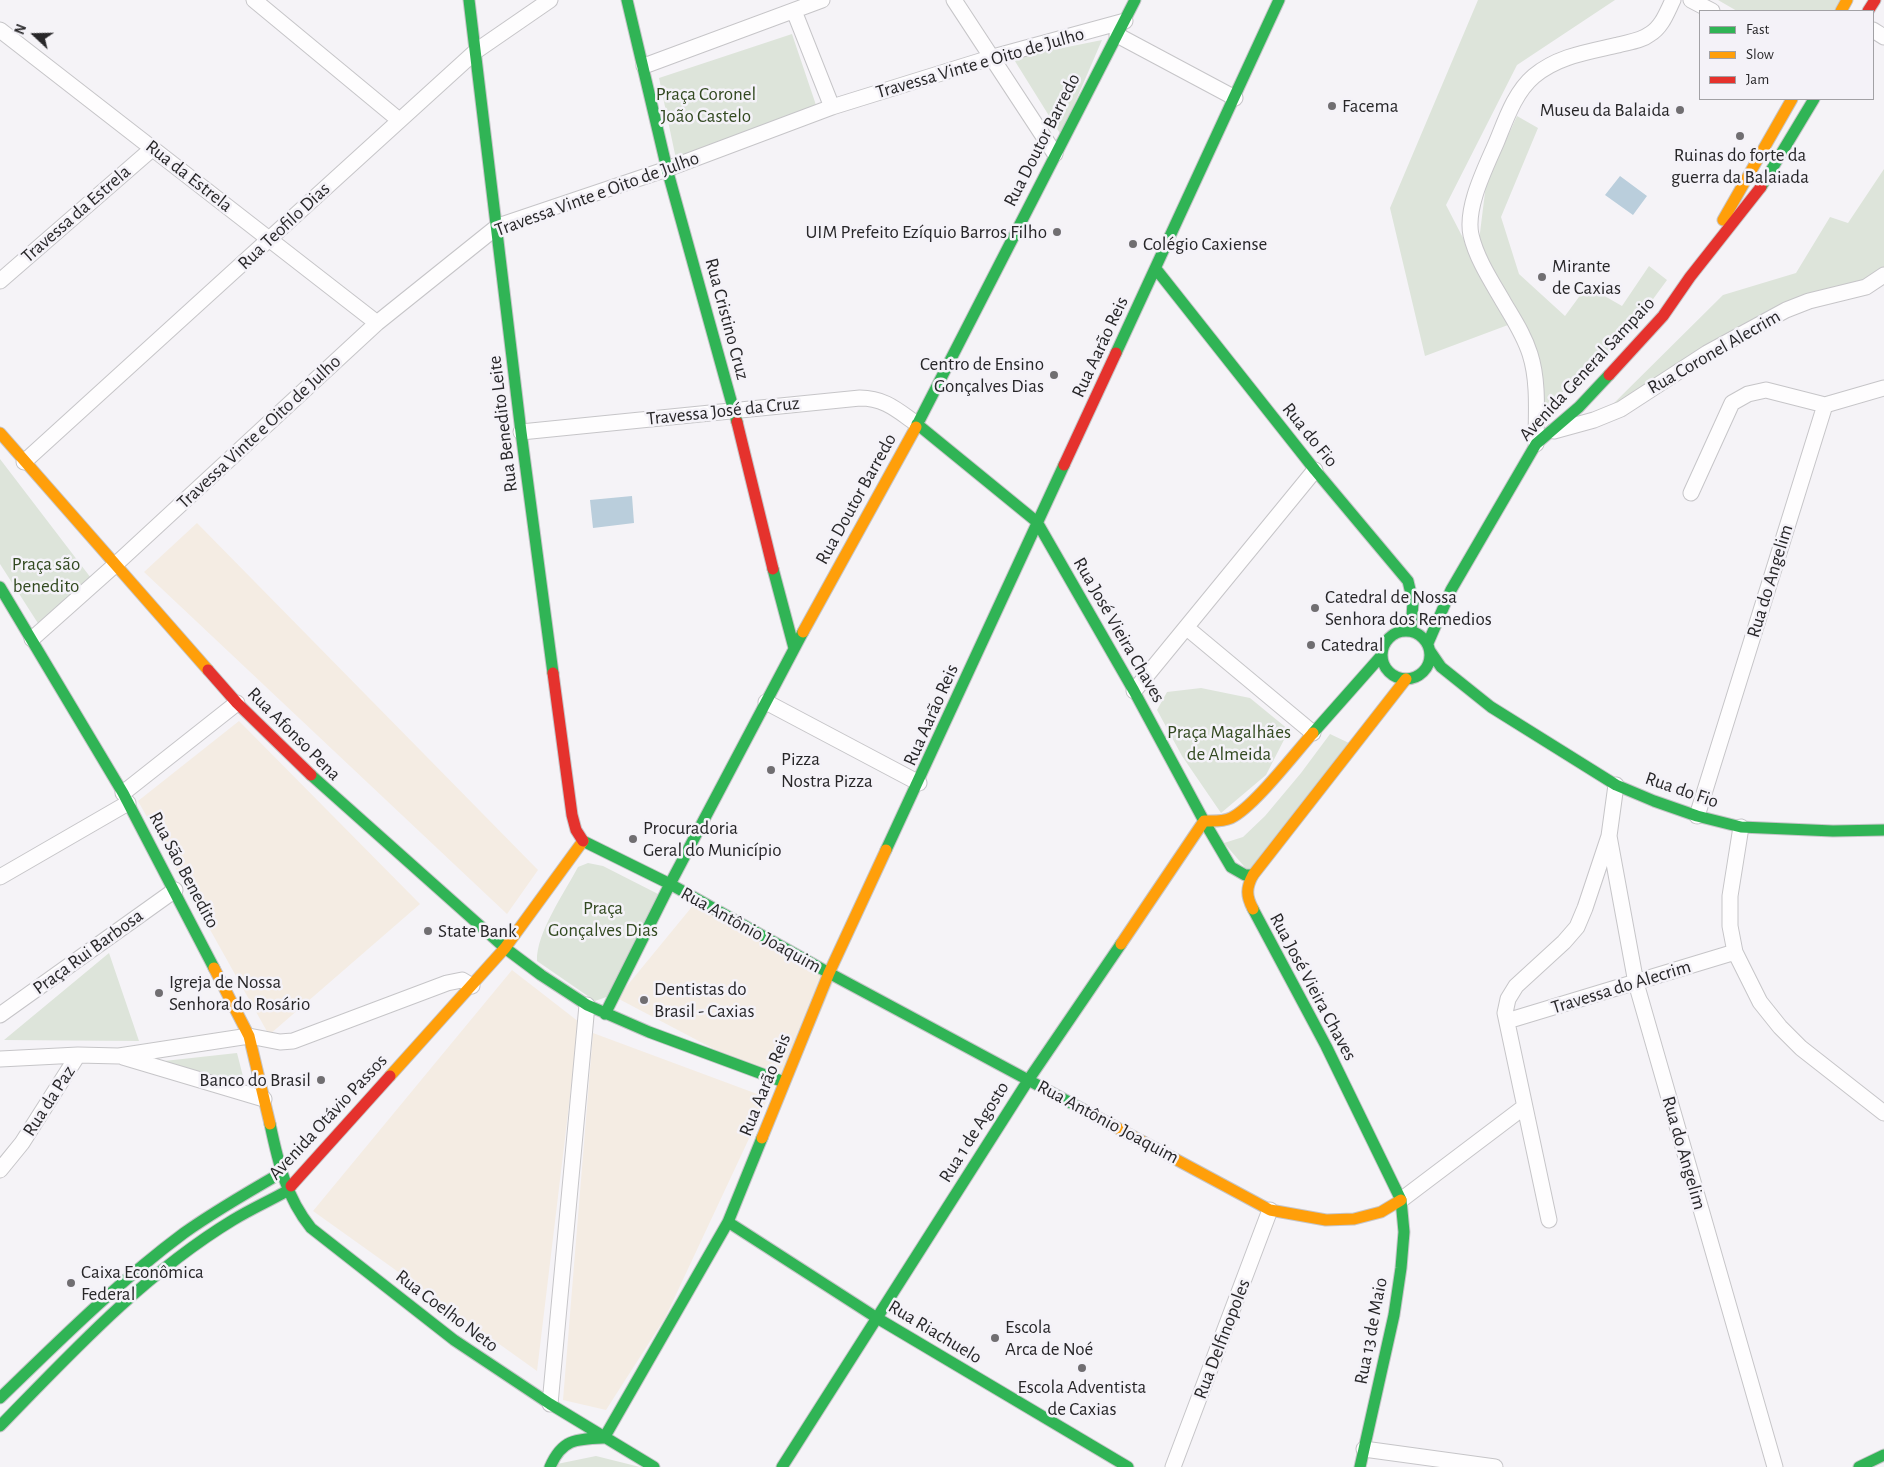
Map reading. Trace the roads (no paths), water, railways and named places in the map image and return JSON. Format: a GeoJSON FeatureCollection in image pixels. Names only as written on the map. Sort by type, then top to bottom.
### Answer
{"type":"FeatureCollection","features":[{"type":"Feature","properties":{"kind":"main road","name":"Rua Benedito Leite"},"geometry":{"type":"LineString","coordinates":[[469,0],[522,432],[572,815],[576,830],[583,841]]}},
{"type":"Feature","properties":{"kind":"main road","name":"Rua Cristino Cruz"},"geometry":{"type":"LineString","coordinates":[[627,0],[667,169],[734,410],[763,532],[794,648]]}},
{"type":"Feature","properties":{"kind":"main road","name":"Rua Doutor Barredo"},"geometry":{"type":"LineString","coordinates":[[605,1014],[670,884],[794,648],[917,424],[1135,0]]}},
{"type":"Feature","properties":{"kind":"main road","name":"Rua Aarão Reis"},"geometry":{"type":"LineString","coordinates":[[604,1438],[728,1222],[829,973],[919,783],[1037,522],[1156,269],[1279,0]]}},
{"type":"Feature","properties":{"kind":"main road","name":"Avenida General Sampaio"},"geometry":{"type":"LineString","coordinates":[[1690,277],[1791,100]]}},
{"type":"Feature","properties":{"kind":"main road","name":"Avenida General Sampaio"},"geometry":{"type":"LineString","coordinates":[[1429,647],[1451,590],[1541,439],[1579,408],[1663,316],[1690,277],[1757,194],[1813,100]]}},
{"type":"Feature","properties":{"kind":"main road","name":"Rua do Fio"},"geometry":{"type":"LineString","coordinates":[[1156,269],[1315,470],[1408,581],[1419,627]]}},
{"type":"Feature","properties":{"kind":"main road","name":"Rua José Vieira Chaves"},"geometry":{"type":"LineString","coordinates":[[917,424],[1037,522],[1134,691],[1204,822],[1231,867],[1245,875],[1253,875],[1248,885],[1247,898],[1326,1046],[1401,1200]]}},
{"type":"Feature","properties":{"kind":"main road","name":"Rua Afonso Pena"},"geometry":{"type":"LineString","coordinates":[[0,433],[237,703],[329,793],[505,948],[540,976],[605,1014],[784,1082]]}},
{"type":"Feature","properties":{"kind":"main road","name":"Rua São Benedito"},"geometry":{"type":"LineString","coordinates":[[0,587],[126,798],[249,1036],[281,1173],[287,1191]]}},
{"type":"Feature","properties":{"kind":"main road","name":"Avenida General Sampaio"},"geometry":{"type":"LineString","coordinates":[[1419,627],[1451,590]]}},
{"type":"Feature","properties":{"kind":"main road"},"geometry":{"type":"LineString","coordinates":[[1204,822],[1221,822],[1236,817],[1265,788],[1382,654],[1392,635],[1419,627],[1429,647],[1430,660],[1426,667],[1421,674],[1410,678],[1253,875]]}},
{"type":"Feature","properties":{"kind":"main road","name":"Rua do Fio"},"geometry":{"type":"LineString","coordinates":[[1429,647],[1441,667],[1491,707],[1616,785],[1654,802],[1697,816],[1741,827],[1833,831],[1884,830]]}},
{"type":"Feature","properties":{"kind":"main road"},"geometry":{"type":"LineString","coordinates":[[1382,654],[1387,669],[1399,678],[1431,682]]}},
{"type":"Feature","properties":{"kind":"main road","name":"Rua do Fio"},"geometry":{"type":"LineString","coordinates":[[1446,687],[1491,707]]}},
{"type":"Feature","properties":{"kind":"main road","name":"Rua 1 de Agosto"},"geometry":{"type":"LineString","coordinates":[[782,1467],[1029,1079],[1204,822]]}},
{"type":"Feature","properties":{"kind":"main road","name":"Rua Antônio Joaquim"},"geometry":{"type":"LineString","coordinates":[[583,841],[670,884],[829,973],[1270,1210],[1331,1220],[1359,1219],[1380,1212],[1401,1200]]}},
{"type":"Feature","properties":{"kind":"main road","name":"Avenida Otávio Passos"},"geometry":{"type":"LineString","coordinates":[[0,1426],[94,1330],[136,1292],[180,1257],[233,1220],[287,1191],[505,948],[583,841]]}},
{"type":"Feature","properties":{"kind":"main road","name":"Avenida Otávio Passos"},"geometry":{"type":"LineString","coordinates":[[0,1398],[84,1316],[170,1244],[222,1207],[281,1173]]}},
{"type":"Feature","properties":{"kind":"main road","name":"Rua Coelho Neto"},"geometry":{"type":"LineString","coordinates":[[287,1191],[311,1228],[454,1340],[550,1404],[654,1467]]}},
{"type":"Feature","properties":{"kind":"main road","name":"Rua 13 de Maio"},"geometry":{"type":"LineString","coordinates":[[1360,1467],[1394,1315],[1404,1232],[1401,1200]]}},
{"type":"Feature","properties":{"kind":"main road","name":"Rua Riachuelo"},"geometry":{"type":"LineString","coordinates":[[728,1222],[877,1318],[1128,1467]]}},
{"type":"Feature","properties":{"kind":"main road"},"geometry":{"type":"LineString","coordinates":[[550,1467],[554,1455],[564,1444],[576,1439],[604,1438]]}},
{"type":"Feature","properties":{"kind":"main road"},"geometry":{"type":"LineString","coordinates":[[1859,1467],[1884,1455]]}},
{"type":"Feature","properties":{"kind":"street"},"geometry":{"type":"LineString","coordinates":[[254,0],[399,120]]}},
{"type":"Feature","properties":{"kind":"street","name":"Rua Teofilo Dias"},"geometry":{"type":"LineString","coordinates":[[24,462],[476,52],[550,0]]}},
{"type":"Feature","properties":{"kind":"street"},"geometry":{"type":"LineString","coordinates":[[644,66],[822,0]]}},
{"type":"Feature","properties":{"kind":"street"},"geometry":{"type":"LineString","coordinates":[[954,0],[1055,154]]}},
{"type":"Feature","properties":{"kind":"street"},"geometry":{"type":"LineString","coordinates":[[1541,439],[1531,355],[1523,335],[1479,258],[1471,234],[1471,219],[1478,186],[1511,109],[1533,77],[1550,64],[1570,56],[1638,40],[1650,34],[1660,25],[1673,0]]}},
{"type":"Feature","properties":{"kind":"street"},"geometry":{"type":"LineString","coordinates":[[1691,0],[1710,10]]}},
{"type":"Feature","properties":{"kind":"street"},"geometry":{"type":"LineString","coordinates":[[794,11],[832,107]]}},
{"type":"Feature","properties":{"kind":"street","name":"Travessa Vinte e Oito de Julho"},"geometry":{"type":"LineString","coordinates":[[32,639],[377,323],[498,226],[667,169],[832,107],[993,57],[1125,21]]}},
{"type":"Feature","properties":{"kind":"street","name":"Rua da Estrela"},"geometry":{"type":"LineString","coordinates":[[0,30],[377,323]]}},
{"type":"Feature","properties":{"kind":"street"},"geometry":{"type":"LineString","coordinates":[[1117,35],[1234,98]]}},
{"type":"Feature","properties":{"kind":"street","name":"Travessa da Estrela"},"geometry":{"type":"LineString","coordinates":[[0,281],[153,148]]}},
{"type":"Feature","properties":{"kind":"street","name":"Rua Coronel Alecrim"},"geometry":{"type":"LineString","coordinates":[[1541,439],[1621,409],[1707,353],[1786,310],[1809,301],[1866,287],[1884,275]]}},
{"type":"Feature","properties":{"kind":"street"},"geometry":{"type":"LineString","coordinates":[[1691,493],[1732,403],[1748,394],[1766,390],[1825,405],[1884,388]]}},
{"type":"Feature","properties":{"kind":"street","name":"Travessa José da Cruz"},"geometry":{"type":"LineString","coordinates":[[522,432],[872,398],[885,402],[917,424]]}},
{"type":"Feature","properties":{"kind":"street","name":"Rua do Angelim"},"geometry":{"type":"LineString","coordinates":[[1697,816],[1825,405]]}},
{"type":"Feature","properties":{"kind":"street"},"geometry":{"type":"LineString","coordinates":[[1134,691],[1315,470]]}},
{"type":"Feature","properties":{"kind":"street"},"geometry":{"type":"LineString","coordinates":[[1187,628],[1313,733]]}},
{"type":"Feature","properties":{"kind":"street"},"geometry":{"type":"LineString","coordinates":[[766,702],[919,783]]}},
{"type":"Feature","properties":{"kind":"street"},"geometry":{"type":"LineString","coordinates":[[0,877],[126,798],[237,703]]}},
{"type":"Feature","properties":{"kind":"street"},"geometry":{"type":"LineString","coordinates":[[1549,1220],[1506,1021],[1508,999],[1516,986],[1564,942],[1576,927],[1585,908],[1609,836],[1616,785]]}},
{"type":"Feature","properties":{"kind":"street"},"geometry":{"type":"LineString","coordinates":[[1741,827],[1730,896],[1730,926],[1735,952],[1760,1002],[1780,1027],[1801,1048],[1884,1113]]}},
{"type":"Feature","properties":{"kind":"street","name":"Rua do Angelim"},"geometry":{"type":"LineString","coordinates":[[1609,836],[1636,983],[1774,1467]]}},
{"type":"Feature","properties":{"kind":"street","name":"Praça Rui Barbosa"},"geometry":{"type":"LineString","coordinates":[[0,1015],[175,890]]}},
{"type":"Feature","properties":{"kind":"street","name":"Travessa do Alecrim"},"geometry":{"type":"LineString","coordinates":[[1506,1021],[1735,952]]}},
{"type":"Feature","properties":{"kind":"street"},"geometry":{"type":"LineString","coordinates":[[0,1059],[119,1056],[249,1036],[280,1042],[293,1041],[447,983],[462,980],[472,986]]}},
{"type":"Feature","properties":{"kind":"street"},"geometry":{"type":"LineString","coordinates":[[550,1404],[587,1005]]}},
{"type":"Feature","properties":{"kind":"street","name":"Rua da Paz"},"geometry":{"type":"LineString","coordinates":[[0,1170],[22,1143],[78,1056]]}},
{"type":"Feature","properties":{"kind":"street"},"geometry":{"type":"LineString","coordinates":[[119,1056],[264,1098]]}},
{"type":"Feature","properties":{"kind":"street","name":"Rua Antônio Joaquim"},"geometry":{"type":"LineString","coordinates":[[1401,1200],[1524,1106]]}},
{"type":"Feature","properties":{"kind":"street","name":"Rua Delfinopoles"},"geometry":{"type":"LineString","coordinates":[[1173,1467],[1270,1210]]}},
{"type":"Feature","properties":{"kind":"street"},"geometry":{"type":"LineString","coordinates":[[170,1244],[180,1257]]}},
{"type":"Feature","properties":{"kind":"street"},"geometry":{"type":"LineString","coordinates":[[1364,1449],[1495,1467]]}},
{"type":"Feature","properties":{"kind":"water"},"geometry":{"type":"Polygon","coordinates":[[[1620,176],[1647,196],[1633,215],[1605,195],[1620,176]]]}},
{"type":"Feature","properties":{"kind":"water"},"geometry":{"type":"Polygon","coordinates":[[[632,496],[634,523],[593,528],[590,500],[632,496]]]}},
{"type":"Feature","properties":{"kind":"place","name":"Facema"},"geometry":{"type":"Point","coordinates":[1332,106]}},
{"type":"Feature","properties":{"kind":"place","name":"Museu da Balaida"},"geometry":{"type":"Point","coordinates":[1680,110]}},
{"type":"Feature","properties":{"kind":"place","name":"Ruinas do forte da guerra da Balaiada"},"geometry":{"type":"Point","coordinates":[1740,136]}},
{"type":"Feature","properties":{"kind":"place","name":"UIM Prefeito Ezíquio Barros Filho"},"geometry":{"type":"Point","coordinates":[1057,232]}},
{"type":"Feature","properties":{"kind":"place","name":"Colégio Caxiense"},"geometry":{"type":"Point","coordinates":[1133,244]}},
{"type":"Feature","properties":{"kind":"place","name":"Mirante de Caxias"},"geometry":{"type":"Point","coordinates":[1542,277]}},
{"type":"Feature","properties":{"kind":"place","name":"Centro de Ensino Gonçalves Dias"},"geometry":{"type":"Point","coordinates":[1054,375]}},
{"type":"Feature","properties":{"kind":"place","name":"Catedral de Nossa Senhora dos Remedios"},"geometry":{"type":"Point","coordinates":[1315,608]}},
{"type":"Feature","properties":{"kind":"place","name":"Catedral"},"geometry":{"type":"Point","coordinates":[1311,645]}},
{"type":"Feature","properties":{"kind":"place","name":"Pizza Nostra Pizza"},"geometry":{"type":"Point","coordinates":[771,770]}},
{"type":"Feature","properties":{"kind":"place","name":"Procuradoria Geral do Município"},"geometry":{"type":"Point","coordinates":[633,839]}},
{"type":"Feature","properties":{"kind":"place","name":"State Bank"},"geometry":{"type":"Point","coordinates":[428,931]}},
{"type":"Feature","properties":{"kind":"place","name":"Igreja de Nossa Senhora do Rosário"},"geometry":{"type":"Point","coordinates":[159,993]}},
{"type":"Feature","properties":{"kind":"place","name":"Dentistas do Brasil - Caxias"},"geometry":{"type":"Point","coordinates":[644,1000]}},
{"type":"Feature","properties":{"kind":"place","name":"Banco do Brasil"},"geometry":{"type":"Point","coordinates":[321,1080]}},
{"type":"Feature","properties":{"kind":"place","name":"Caixa Econômica Federal"},"geometry":{"type":"Point","coordinates":[71,1283]}},
{"type":"Feature","properties":{"kind":"place","name":"Escola Arca de Noé"},"geometry":{"type":"Point","coordinates":[995,1338]}},
{"type":"Feature","properties":{"kind":"place","name":"Escola Adventista de Caxias"},"geometry":{"type":"Point","coordinates":[1082,1368]}},
{"type":"Feature","properties":{"kind":"park label","name":"Praça Coronel João Castelo"},"geometry":{"type":"Point","coordinates":[706,105]}},
{"type":"Feature","properties":{"kind":"park label","name":"Praça são benedito"},"geometry":{"type":"Point","coordinates":[46,575]}},
{"type":"Feature","properties":{"kind":"park label","name":"Praça Magalhães de Almeida"},"geometry":{"type":"Point","coordinates":[1229,743]}},
{"type":"Feature","properties":{"kind":"park label","name":"Praça Gonçalves Dias"},"geometry":{"type":"Point","coordinates":[603,919]}}]}
